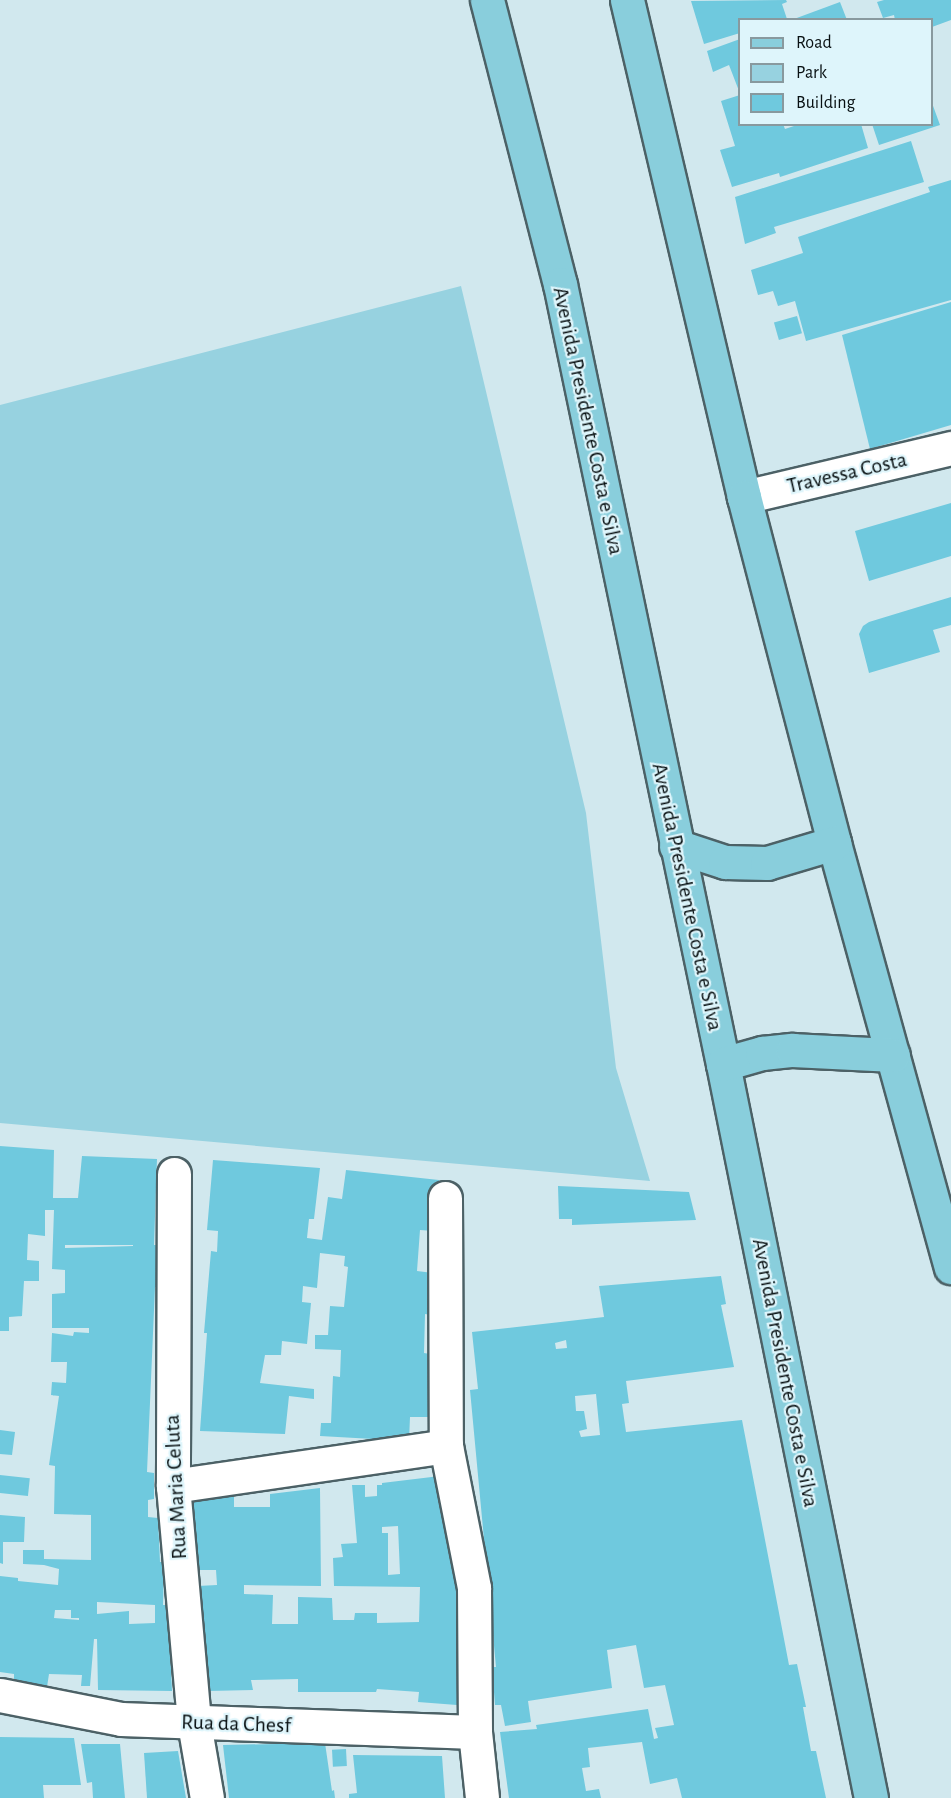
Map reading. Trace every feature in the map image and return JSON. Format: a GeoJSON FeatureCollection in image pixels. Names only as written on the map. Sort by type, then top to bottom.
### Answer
{"type":"FeatureCollection","features":[{"type":"Feature","properties":{"kind":"main road","name":"Avenida Presidente Costa e Silva"},"geometry":{"type":"LineString","coordinates":[[487,0],[560,284],[723,1064],[870,1798]]}},
{"type":"Feature","properties":{"kind":"main road"},"geometry":{"type":"LineString","coordinates":[[627,0],[744,497],[834,843],[951,1267]]}},
{"type":"Feature","properties":{"kind":"main road"},"geometry":{"type":"LineString","coordinates":[[676,846],[725,862],[767,863],[834,843]]}},
{"type":"Feature","properties":{"kind":"main road"},"geometry":{"type":"LineString","coordinates":[[723,1064],[762,1053],[793,1050],[893,1055]]}},
{"type":"Feature","properties":{"kind":"street","name":"Travessa Costa"},"geometry":{"type":"LineString","coordinates":[[744,497],[951,448]]}},
{"type":"Feature","properties":{"kind":"street","name":"Rua Maria Celuta"},"geometry":{"type":"LineString","coordinates":[[174,1174],[172,1486],[194,1723],[207,1798]]}},
{"type":"Feature","properties":{"kind":"street"},"geometry":{"type":"LineString","coordinates":[[445,1198],[446,1446],[474,1588],[475,1732],[482,1798]]}},
{"type":"Feature","properties":{"kind":"street"},"geometry":{"type":"LineString","coordinates":[[172,1486],[446,1446]]}},
{"type":"Feature","properties":{"kind":"street","name":"Rua da Chesf"},"geometry":{"type":"LineString","coordinates":[[0,1695],[121,1719],[475,1732]]}},
{"type":"Feature","properties":{"kind":"green space"},"geometry":{"type":"Polygon","coordinates":[[[461,286],[586,813],[616,1068],[650,1181],[0,1123],[0,405],[461,286]]]}},
{"type":"Feature","properties":{"kind":"building"},"geometry":{"type":"Polygon","coordinates":[[[786,0],[787,2],[782,4],[787,18],[738,18],[738,34],[704,44],[691,1],[786,0]]]}},
{"type":"Feature","properties":{"kind":"building"},"geometry":{"type":"Polygon","coordinates":[[[884,0],[951,0],[951,20],[933,27],[933,18],[895,18],[894,15],[883,18],[877,2],[884,0]]]}},
{"type":"Feature","properties":{"kind":"building"},"geometry":{"type":"Polygon","coordinates":[[[840,2],[846,18],[797,18],[840,2]]]}},
{"type":"Feature","properties":{"kind":"building"},"geometry":{"type":"Polygon","coordinates":[[[738,40],[738,88],[729,65],[713,72],[707,51],[738,40]]]}},
{"type":"Feature","properties":{"kind":"building"},"geometry":{"type":"Polygon","coordinates":[[[738,96],[738,126],[784,126],[785,129],[794,126],[862,126],[868,148],[780,177],[779,173],[732,187],[720,150],[735,146],[721,101],[738,96]]]}},
{"type":"Feature","properties":{"kind":"building"},"geometry":{"type":"Polygon","coordinates":[[[933,106],[940,125],[879,145],[873,126],[933,126],[933,106]]]}},
{"type":"Feature","properties":{"kind":"building"},"geometry":{"type":"Polygon","coordinates":[[[911,141],[924,182],[774,227],[776,233],[745,244],[735,197],[911,141]]]}},
{"type":"Feature","properties":{"kind":"building"},"geometry":{"type":"Polygon","coordinates":[[[951,180],[951,300],[806,341],[795,301],[778,306],[773,291],[758,295],[751,270],[803,253],[798,237],[930,192],[928,187],[951,180]]]}},
{"type":"Feature","properties":{"kind":"building"},"geometry":{"type":"Polygon","coordinates":[[[951,302],[951,425],[870,449],[842,335],[951,302]]]}},
{"type":"Feature","properties":{"kind":"building"},"geometry":{"type":"Polygon","coordinates":[[[797,316],[802,333],[779,340],[774,323],[797,316]]]}},
{"type":"Feature","properties":{"kind":"building"},"geometry":{"type":"Polygon","coordinates":[[[951,503],[951,556],[869,581],[855,531],[951,503]]]}},
{"type":"Feature","properties":{"kind":"building"},"geometry":{"type":"Polygon","coordinates":[[[951,597],[951,625],[933,630],[940,652],[869,673],[859,634],[863,626],[869,622],[951,597]]]}},
{"type":"Feature","properties":{"kind":"building"},"geometry":{"type":"Polygon","coordinates":[[[0,1146],[54,1150],[53,1198],[78,1198],[82,1156],[157,1159],[154,1245],[161,1245],[160,1287],[155,1287],[147,1472],[154,1473],[154,1499],[148,1500],[148,1517],[158,1518],[160,1562],[164,1562],[163,1605],[168,1605],[172,1691],[98,1690],[97,1639],[94,1639],[90,1686],[81,1686],[82,1675],[49,1674],[47,1687],[14,1684],[14,1674],[0,1672],[0,1576],[18,1578],[18,1581],[58,1585],[59,1569],[44,1565],[23,1564],[23,1550],[44,1550],[44,1559],[91,1560],[91,1515],[54,1514],[55,1466],[49,1465],[59,1396],[51,1395],[52,1382],[66,1383],[67,1362],[51,1362],[52,1333],[73,1336],[74,1332],[89,1333],[89,1328],[52,1328],[52,1294],[65,1293],[65,1270],[52,1269],[54,1210],[45,1210],[45,1236],[28,1234],[27,1260],[39,1261],[39,1281],[24,1281],[22,1316],[9,1317],[9,1331],[0,1331],[0,1146]],[[65,1245],[65,1248],[133,1246],[133,1245],[65,1245]],[[97,1602],[97,1614],[129,1611],[129,1624],[155,1623],[155,1605],[97,1602]],[[55,1610],[54,1618],[79,1620],[79,1618],[71,1618],[71,1610],[55,1610]]]}},
{"type":"Feature","properties":{"kind":"building"},"geometry":{"type":"Polygon","coordinates":[[[213,1160],[320,1168],[314,1219],[309,1219],[307,1238],[322,1240],[328,1197],[342,1199],[346,1170],[439,1180],[434,1231],[420,1230],[417,1271],[433,1273],[431,1315],[425,1314],[424,1353],[430,1354],[436,1417],[410,1417],[409,1441],[320,1436],[321,1423],[331,1423],[333,1376],[340,1377],[341,1350],[315,1349],[315,1335],[328,1335],[330,1306],[344,1307],[348,1267],[344,1266],[345,1256],[320,1253],[317,1288],[303,1286],[302,1302],[311,1303],[307,1344],[282,1341],[281,1355],[265,1355],[260,1383],[314,1389],[314,1399],[289,1396],[285,1434],[200,1431],[207,1333],[204,1333],[211,1251],[217,1252],[218,1231],[207,1230],[213,1160]]]}},
{"type":"Feature","properties":{"kind":"building"},"geometry":{"type":"Polygon","coordinates":[[[558,1186],[689,1192],[696,1220],[572,1225],[572,1219],[559,1219],[558,1186]]]}},
{"type":"Feature","properties":{"kind":"building"},"geometry":{"type":"Polygon","coordinates":[[[721,1276],[726,1304],[721,1305],[734,1367],[626,1381],[629,1403],[622,1404],[626,1432],[742,1420],[789,1665],[797,1664],[806,1707],[803,1707],[811,1751],[816,1751],[826,1798],[682,1798],[677,1778],[650,1784],[642,1742],[588,1748],[590,1767],[582,1768],[586,1791],[599,1789],[601,1798],[509,1798],[500,1732],[537,1729],[536,1725],[648,1709],[654,1739],[658,1738],[655,1728],[674,1725],[665,1685],[644,1688],[636,1645],[607,1650],[612,1688],[528,1701],[531,1722],[505,1726],[501,1705],[495,1705],[492,1667],[496,1667],[470,1390],[478,1389],[472,1332],[604,1317],[599,1286],[721,1276]],[[566,1340],[555,1343],[556,1349],[567,1348],[566,1340]],[[596,1394],[575,1396],[576,1411],[584,1411],[587,1429],[579,1431],[581,1437],[600,1435],[596,1394]]]}},
{"type":"Feature","properties":{"kind":"building"},"geometry":{"type":"Polygon","coordinates":[[[0,1430],[15,1432],[12,1455],[0,1454],[0,1430]]]}},
{"type":"Feature","properties":{"kind":"building"},"geometry":{"type":"Polygon","coordinates":[[[0,1475],[30,1478],[28,1496],[0,1493],[0,1475]]]}},
{"type":"Feature","properties":{"kind":"building"},"geometry":{"type":"Polygon","coordinates":[[[440,1476],[441,1510],[450,1508],[460,1587],[457,1705],[418,1702],[419,1692],[377,1689],[376,1692],[298,1692],[298,1679],[251,1680],[253,1690],[208,1691],[198,1586],[217,1585],[216,1570],[197,1570],[193,1494],[234,1494],[234,1507],[270,1507],[270,1494],[320,1488],[321,1586],[244,1585],[244,1594],[273,1595],[272,1624],[298,1624],[298,1597],[332,1598],[333,1620],[354,1620],[355,1613],[377,1613],[377,1623],[419,1622],[420,1587],[334,1586],[333,1558],[343,1557],[341,1544],[357,1543],[352,1485],[365,1485],[365,1497],[377,1496],[377,1485],[382,1485],[382,1483],[440,1476]],[[398,1526],[382,1527],[382,1533],[388,1533],[388,1575],[400,1574],[398,1526]]]}},
{"type":"Feature","properties":{"kind":"building"},"geometry":{"type":"Polygon","coordinates":[[[0,1515],[25,1517],[24,1542],[3,1542],[3,1564],[0,1563],[0,1515]]]}},
{"type":"Feature","properties":{"kind":"building"},"geometry":{"type":"Polygon","coordinates":[[[0,1737],[74,1738],[81,1785],[43,1785],[44,1798],[0,1798],[0,1737]]]}},
{"type":"Feature","properties":{"kind":"building"},"geometry":{"type":"Polygon","coordinates":[[[325,1743],[335,1798],[229,1798],[223,1745],[325,1743]]]}},
{"type":"Feature","properties":{"kind":"building"},"geometry":{"type":"Polygon","coordinates":[[[81,1744],[120,1744],[125,1798],[93,1798],[92,1782],[87,1783],[81,1744]]]}},
{"type":"Feature","properties":{"kind":"building"},"geometry":{"type":"Polygon","coordinates":[[[346,1749],[347,1766],[333,1767],[332,1750],[346,1749]]]}},
{"type":"Feature","properties":{"kind":"building"},"geometry":{"type":"Polygon","coordinates":[[[178,1751],[186,1798],[147,1798],[144,1753],[178,1751]]]}},
{"type":"Feature","properties":{"kind":"building"},"geometry":{"type":"Polygon","coordinates":[[[353,1755],[442,1756],[445,1798],[349,1798],[349,1794],[357,1793],[353,1755]]]}}]}
